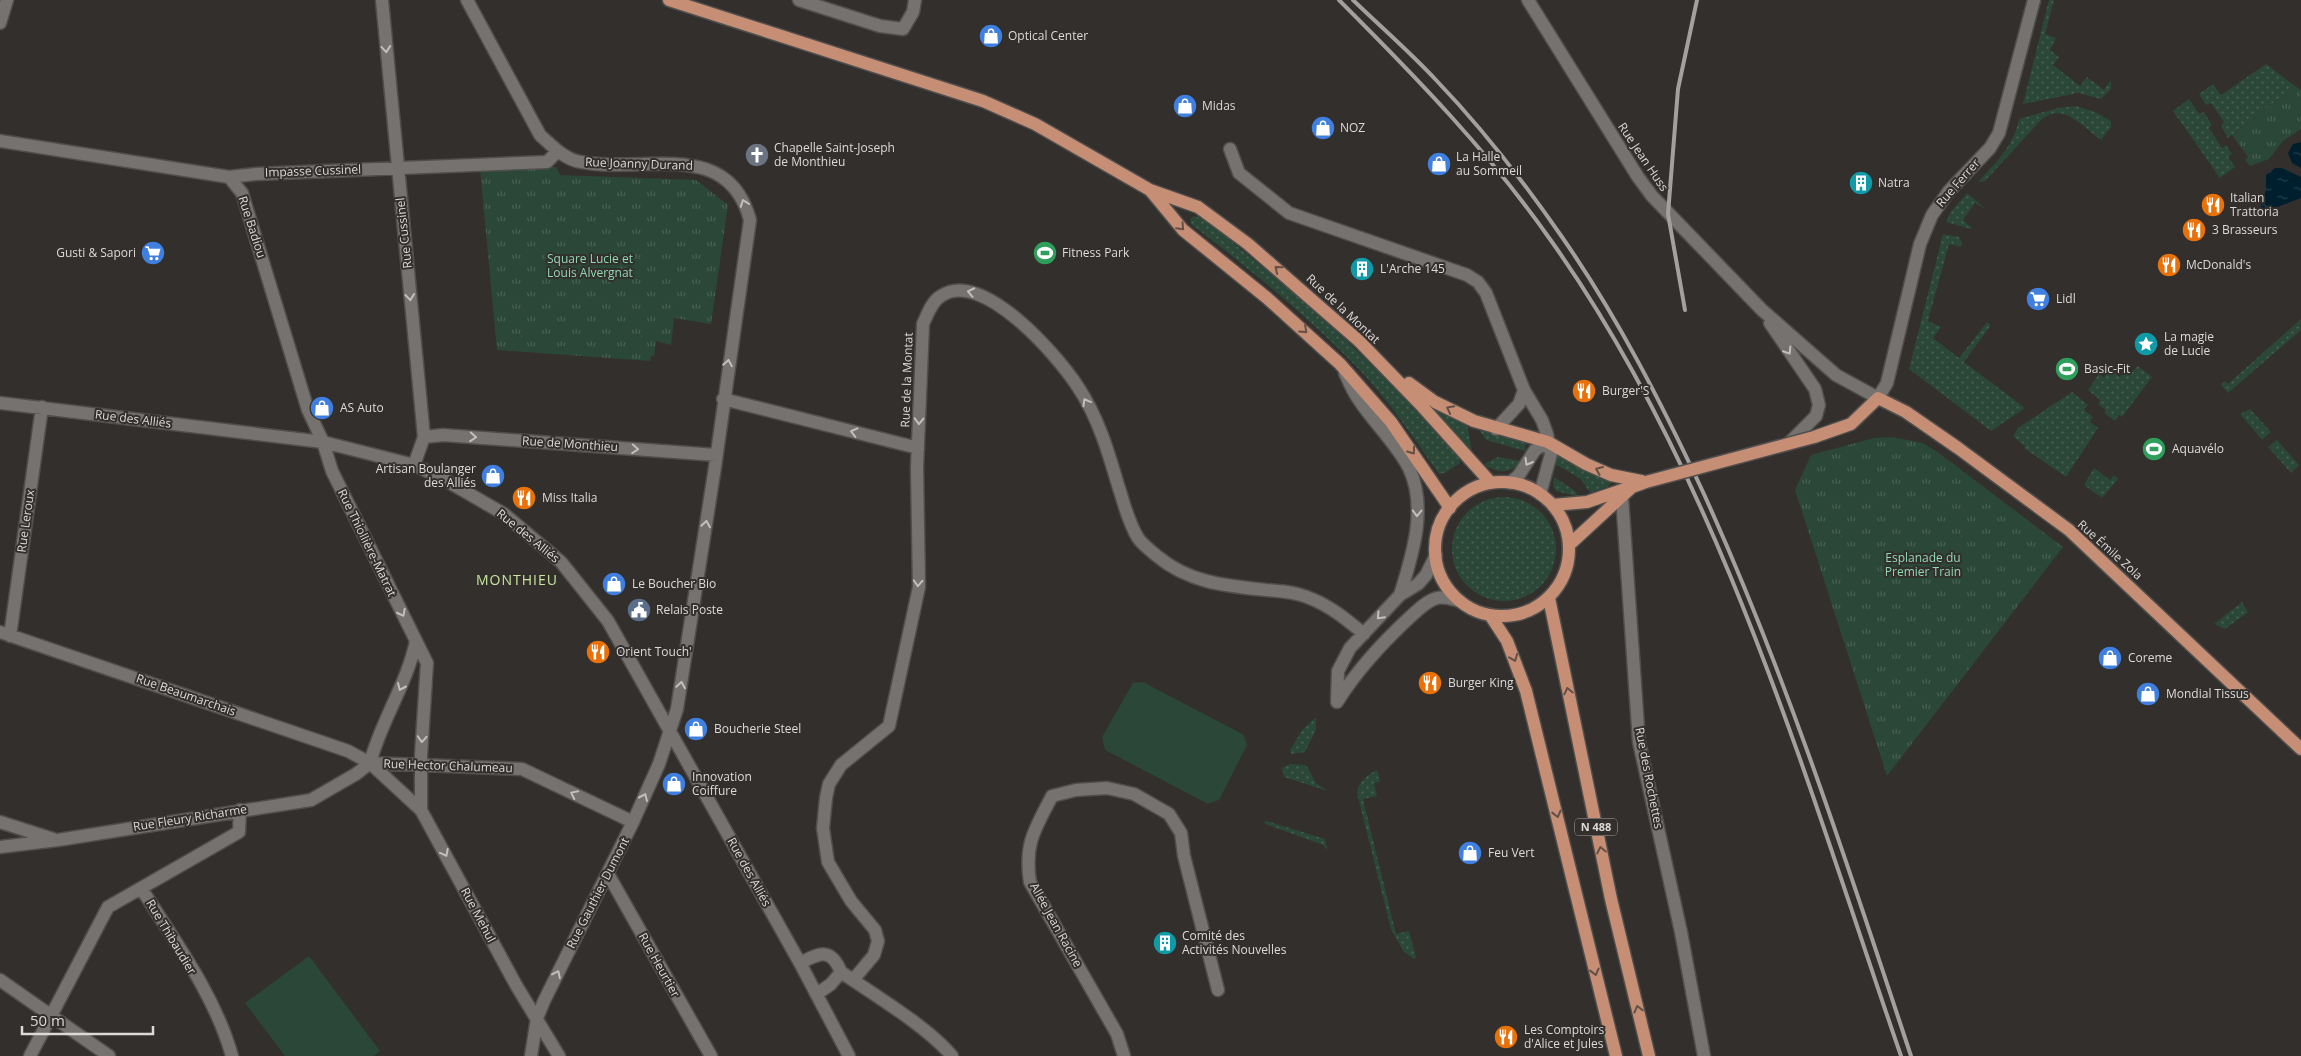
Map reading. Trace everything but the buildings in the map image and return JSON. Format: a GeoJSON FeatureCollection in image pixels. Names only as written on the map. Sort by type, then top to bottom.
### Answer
{"type":"FeatureCollection","features":[{"type":"Feature","properties":{"kind":"main road","name":"Rue de la Montat"},"geometry":{"type":"LineString","coordinates":[[669,0],[982,101],[1051,132],[1150,190],[1198,207],[1248,244],[1358,341],[1420,404],[1491,483]]}},
{"type":"Feature","properties":{"kind":"main road","name":"Rue de la Montat"},"geometry":{"type":"LineString","coordinates":[[1150,190],[1183,230],[1248,281],[1340,364],[1391,422],[1450,508]]}},
{"type":"Feature","properties":{"kind":"main road"},"geometry":{"type":"LineString","coordinates":[[1358,341],[1419,392],[1455,412],[1496,429],[1548,442],[1586,464],[1611,474],[1646,482]]}},
{"type":"Feature","properties":{"kind":"main road","name":"Rue Jean Huss"},"geometry":{"type":"LineString","coordinates":[[1646,482],[1814,437],[1851,424],[1878,398]]}},
{"type":"Feature","properties":{"kind":"main road","name":"Rue Émile Zola"},"geometry":{"type":"LineString","coordinates":[[1878,398],[1906,412],[2069,530],[2301,749]]}},
{"type":"Feature","properties":{"kind":"main road"},"geometry":{"type":"LineString","coordinates":[[1510,482],[1526,486],[1540,494],[1553,505],[1564,524],[1570,545],[1568,564],[1561,583],[1549,598],[1532,610],[1511,616],[1490,615],[1474,610],[1460,601],[1448,588],[1439,572],[1436,538],[1441,522],[1461,496],[1475,488],[1491,483],[1510,482]]}},
{"type":"Feature","properties":{"kind":"main road"},"geometry":{"type":"LineString","coordinates":[[1570,545],[1632,487],[1646,482]]}},
{"type":"Feature","properties":{"kind":"main road"},"geometry":{"type":"LineString","coordinates":[[1553,505],[1587,502],[1646,482]]}},
{"type":"Feature","properties":{"kind":"main road","name":"N 488"},"geometry":{"type":"LineString","coordinates":[[1549,598],[1611,899],[1649,1056]]}},
{"type":"Feature","properties":{"kind":"main road","name":"N 488"},"geometry":{"type":"LineString","coordinates":[[1490,615],[1507,641],[1526,691],[1616,1056]]}},
{"type":"Feature","properties":{"kind":"street"},"geometry":{"type":"LineString","coordinates":[[0,23],[7,0]]}},
{"type":"Feature","properties":{"kind":"street","name":"Rue Cussinel"},"geometry":{"type":"LineString","coordinates":[[382,0],[424,437],[414,465]]}},
{"type":"Feature","properties":{"kind":"street","name":"Rue Joanny Durand"},"geometry":{"type":"LineString","coordinates":[[467,0],[540,135],[558,151],[580,162],[693,165],[721,174],[742,196],[750,220],[677,709],[670,732]]}},
{"type":"Feature","properties":{"kind":"street"},"geometry":{"type":"LineString","coordinates":[[799,0],[880,26],[903,29],[913,12],[915,0]]}},
{"type":"Feature","properties":{"kind":"street","name":"Rue Jean Huss"},"geometry":{"type":"LineString","coordinates":[[1528,0],[1647,190],[1762,310],[1836,375],[1878,398]]}},
{"type":"Feature","properties":{"kind":"street","name":"Rue Ferrer"},"geometry":{"type":"LineString","coordinates":[[1878,398],[1887,383],[1926,229],[1940,202],[1990,148],[1999,133],[2034,0]]}},
{"type":"Feature","properties":{"kind":"street"},"geometry":{"type":"LineString","coordinates":[[0,141],[229,177]]}},
{"type":"Feature","properties":{"kind":"street"},"geometry":{"type":"LineString","coordinates":[[1230,149],[1239,173],[1289,213],[1467,276],[1478,282],[1486,293],[1524,390],[1542,420],[1551,454],[1540,494]]}},
{"type":"Feature","properties":{"kind":"street","name":"Impasse Cussinel"},"geometry":{"type":"LineString","coordinates":[[229,177],[256,174],[547,162],[558,151]]}},
{"type":"Feature","properties":{"kind":"street","name":"Rue Badiou"},"geometry":{"type":"LineString","coordinates":[[229,177],[242,193],[308,410],[323,442]]}},
{"type":"Feature","properties":{"kind":"street","name":"Rue de la Montat"},"geometry":{"type":"LineString","coordinates":[[853,980],[874,955],[878,941],[875,930],[851,901],[828,862],[824,828],[826,798],[829,784],[841,765],[889,726],[919,587],[918,448],[922,324],[930,308],[940,296],[956,290],[975,292],[1017,319],[1037,338],[1079,388],[1106,446],[1130,523],[1139,540],[1174,569],[1215,585],[1292,592],[1307,596],[1340,614],[1364,634]]}},
{"type":"Feature","properties":{"kind":"street","name":"Rue Jean Huss"},"geometry":{"type":"LineString","coordinates":[[1762,310],[1815,389],[1819,404],[1816,416],[1788,443]]}},
{"type":"Feature","properties":{"kind":"street","name":"Rue de la Montat"},"geometry":{"type":"LineString","coordinates":[[1340,364],[1358,399],[1408,468],[1415,486],[1417,517],[1413,549],[1400,596]]}},
{"type":"Feature","properties":{"kind":"street"},"geometry":{"type":"LineString","coordinates":[[1496,429],[1519,404],[1524,390]]}},
{"type":"Feature","properties":{"kind":"street"},"geometry":{"type":"LineString","coordinates":[[723,399],[918,448]]}},
{"type":"Feature","properties":{"kind":"street","name":"Rue des Alliés"},"geometry":{"type":"LineString","coordinates":[[0,403],[323,442],[414,465],[440,476],[504,514],[561,562],[608,621],[800,962],[849,1056]]}},
{"type":"Feature","properties":{"kind":"street","name":"Rue Leroux"},"geometry":{"type":"LineString","coordinates":[[5,634],[42,407]]}},
{"type":"Feature","properties":{"kind":"street","name":"Rue de Monthieu"},"geometry":{"type":"LineString","coordinates":[[424,437],[443,435],[716,455]]}},
{"type":"Feature","properties":{"kind":"street","name":"Rue Thiollière-Matrat"},"geometry":{"type":"LineString","coordinates":[[323,442],[332,471],[342,493],[427,663],[421,766]]}},
{"type":"Feature","properties":{"kind":"street"},"geometry":{"type":"LineString","coordinates":[[1510,482],[1519,475],[1535,450],[1548,442]]}},
{"type":"Feature","properties":{"kind":"street","name":"Rue des Rochettes"},"geometry":{"type":"LineString","coordinates":[[1622,497],[1639,742],[1680,932],[1704,1056]]}},
{"type":"Feature","properties":{"kind":"street","name":"Rue de la Montat"},"geometry":{"type":"LineString","coordinates":[[1436,555],[1422,579],[1400,596],[1350,648],[1338,671],[1337,702],[1359,668],[1391,634],[1426,604],[1436,598],[1460,601]]}},
{"type":"Feature","properties":{"kind":"street","name":"Rue Beaumarchais"},"geometry":{"type":"LineString","coordinates":[[5,634],[348,751],[370,763]]}},
{"type":"Feature","properties":{"kind":"street"},"geometry":{"type":"LineString","coordinates":[[370,763],[375,745],[411,664],[416,641]]}},
{"type":"Feature","properties":{"kind":"street","name":"Rue Gauthier Dumont"},"geometry":{"type":"LineString","coordinates":[[532,1056],[537,1018],[633,822],[659,764],[670,732]]}},
{"type":"Feature","properties":{"kind":"street","name":"Rue Hector Chalumeau"},"geometry":{"type":"LineString","coordinates":[[370,763],[522,769],[633,822]]}},
{"type":"Feature","properties":{"kind":"street","name":"Rue Fleury Richarme"},"geometry":{"type":"LineString","coordinates":[[0,847],[58,840],[311,800],[356,774],[370,763]]}},
{"type":"Feature","properties":{"kind":"street","name":"Rue Mehul"},"geometry":{"type":"LineString","coordinates":[[370,763],[421,810],[516,985],[559,1056]]}},
{"type":"Feature","properties":{"kind":"street","name":"Rue Mehul"},"geometry":{"type":"LineString","coordinates":[[421,766],[421,810]]}},
{"type":"Feature","properties":{"kind":"street","name":"Allée Jean Racine"},"geometry":{"type":"LineString","coordinates":[[1124,1056],[1117,1034],[1030,882],[1027,854],[1034,830],[1052,796],[1076,790],[1107,788],[1134,794],[1169,814],[1181,832],[1184,856],[1218,990]]}},
{"type":"Feature","properties":{"kind":"street","name":"Rue Thibaudier"},"geometry":{"type":"LineString","coordinates":[[232,1056],[213,1010],[188,964],[141,888],[240,832],[240,810]]}},
{"type":"Feature","properties":{"kind":"street"},"geometry":{"type":"LineString","coordinates":[[0,822],[58,840]]}},
{"type":"Feature","properties":{"kind":"street","name":"Rue Heurtier"},"geometry":{"type":"LineString","coordinates":[[608,874],[711,1056]]}},
{"type":"Feature","properties":{"kind":"street"},"geometry":{"type":"LineString","coordinates":[[30,1056],[108,907],[141,888]]}},
{"type":"Feature","properties":{"kind":"street"},"geometry":{"type":"LineString","coordinates":[[800,962],[819,954],[827,954],[836,960],[841,972],[938,1042],[952,1056]]}},
{"type":"Feature","properties":{"kind":"street"},"geometry":{"type":"LineString","coordinates":[[817,994],[831,984],[841,972]]}},
{"type":"Feature","properties":{"kind":"street"},"geometry":{"type":"LineString","coordinates":[[0,980],[109,1056]]}},
{"type":"Feature","properties":{"kind":"green space"},"geometry":{"type":"Polygon","coordinates":[[[2049,0],[2054,0],[2045,34],[2056,38],[2050,50],[2059,57],[2053,65],[2080,86],[2087,77],[2104,90],[2111,80],[2111,89],[2101,99],[2078,93],[2023,104],[2049,0]]]}},
{"type":"Feature","properties":{"kind":"green space"},"geometry":{"type":"Polygon","coordinates":[[[2266,64],[2295,86],[2228,138],[2221,126],[2224,122],[2211,103],[2206,105],[2199,94],[2213,84],[2221,95],[2266,64]]]}},
{"type":"Feature","properties":{"kind":"green space"},"geometry":{"type":"Polygon","coordinates":[[[2295,86],[2301,90],[2301,129],[2283,141],[2269,159],[2250,166],[2245,160],[2248,157],[2232,135],[2295,86]]]}},
{"type":"Feature","properties":{"kind":"green space"},"geometry":{"type":"Polygon","coordinates":[[[2189,99],[2199,114],[2204,112],[2212,125],[2209,128],[2222,148],[2226,145],[2232,154],[2228,157],[2235,167],[2220,178],[2173,111],[2189,99]]]}},
{"type":"Feature","properties":{"kind":"green space"},"geometry":{"type":"Polygon","coordinates":[[[2076,106],[2095,112],[2111,121],[2111,127],[2101,140],[2072,118],[2057,113],[2049,115],[2041,120],[1985,181],[1978,182],[2009,146],[2017,129],[2019,119],[2058,108],[2076,106]]]}},
{"type":"Feature","properties":{"kind":"green space","name":"Square Lucie et Louis Alvergnat"},"geometry":{"type":"Polygon","coordinates":[[[556,167],[560,175],[696,180],[728,205],[711,324],[674,318],[671,345],[656,341],[654,356],[651,356],[650,361],[497,350],[480,169],[556,167]]]}},
{"type":"Feature","properties":{"kind":"green space"},"geometry":{"type":"Polygon","coordinates":[[[1967,193],[1986,209],[1975,203],[1963,220],[1971,229],[1946,222],[1950,213],[1967,193]]]}},
{"type":"Feature","properties":{"kind":"green space"},"geometry":{"type":"Polygon","coordinates":[[[1194,216],[1220,232],[1300,299],[1355,349],[1434,428],[1459,456],[1460,463],[1445,473],[1439,474],[1377,389],[1365,376],[1295,308],[1191,224],[1190,219],[1194,216]]]}},
{"type":"Feature","properties":{"kind":"green space"},"geometry":{"type":"Polygon","coordinates":[[[1943,234],[1959,237],[1962,243],[1961,247],[1949,244],[1928,321],[1941,327],[1933,338],[1959,358],[1987,322],[1991,325],[1964,362],[2025,408],[1991,431],[1909,369],[1943,234]]]}},
{"type":"Feature","properties":{"kind":"green space"},"geometry":{"type":"Polygon","coordinates":[[[2301,319],[2301,330],[2228,393],[2221,385],[2225,381],[2228,384],[2301,319]]]}},
{"type":"Feature","properties":{"kind":"green space"},"geometry":{"type":"Polygon","coordinates":[[[2138,366],[2152,377],[2122,417],[2119,415],[2115,421],[2104,413],[2106,410],[2098,404],[2100,400],[2088,390],[2099,374],[2104,377],[2110,369],[2120,377],[2127,369],[2132,372],[2138,366]]]}},
{"type":"Feature","properties":{"kind":"green space"},"geometry":{"type":"Polygon","coordinates":[[[2072,392],[2088,405],[2084,410],[2093,417],[2090,422],[2098,428],[2066,477],[2024,448],[2025,446],[2013,436],[2018,428],[2072,392]]]}},
{"type":"Feature","properties":{"kind":"green space"},"geometry":{"type":"Polygon","coordinates":[[[1432,408],[1467,424],[1472,452],[1432,408]]]}},
{"type":"Feature","properties":{"kind":"green space"},"geometry":{"type":"Polygon","coordinates":[[[2250,409],[2271,432],[2262,440],[2240,414],[2250,409]]]}},
{"type":"Feature","properties":{"kind":"green space"},"geometry":{"type":"Polygon","coordinates":[[[1479,430],[1524,442],[1526,444],[1525,451],[1486,440],[1479,430]]]}},
{"type":"Feature","properties":{"kind":"green space","name":"Esplanade du Premier Train"},"geometry":{"type":"Polygon","coordinates":[[[1892,437],[1923,443],[1939,453],[2063,547],[1887,776],[1795,490],[1811,455],[1874,438],[1892,437]]]}},
{"type":"Feature","properties":{"kind":"green space"},"geometry":{"type":"Polygon","coordinates":[[[2277,440],[2299,465],[2291,473],[2268,447],[2277,440]]]}},
{"type":"Feature","properties":{"kind":"green space"},"geometry":{"type":"Polygon","coordinates":[[[1559,455],[1613,481],[1607,487],[1590,493],[1581,479],[1555,464],[1559,455]]]}},
{"type":"Feature","properties":{"kind":"green space"},"geometry":{"type":"Polygon","coordinates":[[[1498,457],[1520,461],[1513,469],[1504,471],[1498,471],[1484,464],[1498,457]]]}},
{"type":"Feature","properties":{"kind":"green space"},"geometry":{"type":"Polygon","coordinates":[[[2094,468],[2110,480],[2114,475],[2118,479],[2102,498],[2084,485],[2094,468]]]}},
{"type":"Feature","properties":{"kind":"green space"},"geometry":{"type":"Polygon","coordinates":[[[1554,477],[1574,490],[1579,497],[1556,491],[1553,486],[1554,477]]]}},
{"type":"Feature","properties":{"kind":"green space"},"geometry":{"type":"Polygon","coordinates":[[[1504,497],[1524,501],[1541,512],[1552,529],[1556,549],[1552,569],[1541,586],[1524,597],[1504,601],[1484,597],[1467,586],[1456,569],[1452,549],[1456,529],[1467,512],[1484,501],[1504,497]]]}},
{"type":"Feature","properties":{"kind":"green space"},"geometry":{"type":"Polygon","coordinates":[[[2242,602],[2248,612],[2225,629],[2214,624],[2242,602]]]}},
{"type":"Feature","properties":{"kind":"green space"},"geometry":{"type":"Polygon","coordinates":[[[1143,682],[1244,735],[1247,745],[1219,800],[1208,804],[1105,750],[1102,737],[1133,683],[1143,682]]]}},
{"type":"Feature","properties":{"kind":"green space"},"geometry":{"type":"Polygon","coordinates":[[[1316,717],[1316,730],[1305,752],[1291,754],[1290,750],[1303,729],[1316,717]]]}},
{"type":"Feature","properties":{"kind":"green space"},"geometry":{"type":"Polygon","coordinates":[[[1290,764],[1306,765],[1316,783],[1328,791],[1284,777],[1282,768],[1290,764]]]}},
{"type":"Feature","properties":{"kind":"green space"},"geometry":{"type":"Polygon","coordinates":[[[1377,770],[1380,782],[1374,783],[1377,796],[1363,799],[1396,934],[1409,931],[1416,957],[1414,959],[1404,952],[1391,929],[1357,793],[1359,785],[1364,779],[1377,770]]]}},
{"type":"Feature","properties":{"kind":"green space"},"geometry":{"type":"Polygon","coordinates":[[[1267,821],[1325,839],[1327,850],[1323,845],[1265,824],[1264,822],[1267,821]]]}},
{"type":"Feature","properties":{"kind":"green space"},"geometry":{"type":"Polygon","coordinates":[[[309,956],[380,1051],[374,1056],[285,1056],[245,1003],[309,956]]]}},
{"type":"Feature","properties":{"kind":"water"},"geometry":{"type":"Polygon","coordinates":[[[2301,142],[2301,168],[2292,163],[2288,153],[2293,144],[2301,142]]]}},
{"type":"Feature","properties":{"kind":"water"},"geometry":{"type":"Polygon","coordinates":[[[2275,168],[2282,168],[2301,177],[2301,198],[2264,212],[2260,208],[2266,190],[2266,175],[2275,168]]]}},
{"type":"Feature","properties":{"kind":"railway"},"geometry":{"type":"LineString","coordinates":[[1339,0],[1451,116],[1528,209],[1552,242],[1611,334],[1664,431],[1711,532],[1754,636],[1794,741],[1901,1056]]}},
{"type":"Feature","properties":{"kind":"railway"},"geometry":{"type":"LineString","coordinates":[[1353,0],[1436,80],[1470,117],[1518,176],[1548,216],[1582,267],[1620,329],[1655,393],[1703,492],[1762,630],[1789,700],[1864,913],[1911,1056]]}},
{"type":"Feature","properties":{"kind":"railway"},"geometry":{"type":"LineString","coordinates":[[1685,310],[1668,214],[1678,89],[1697,0]]}},
{"type":"Feature","properties":{"kind":"place","name":"Optical Center"},"geometry":{"type":"Point","coordinates":[991,36]}},
{"type":"Feature","properties":{"kind":"place","name":"Midas"},"geometry":{"type":"Point","coordinates":[1185,106]}},
{"type":"Feature","properties":{"kind":"place","name":"NOZ"},"geometry":{"type":"Point","coordinates":[1323,128]}},
{"type":"Feature","properties":{"kind":"place","name":"Chapelle Saint-Joseph de Monthieu"},"geometry":{"type":"Point","coordinates":[757,155]}},
{"type":"Feature","properties":{"kind":"place","name":"La Halle au Sommeil"},"geometry":{"type":"Point","coordinates":[1439,164]}},
{"type":"Feature","properties":{"kind":"place","name":"Natra"},"geometry":{"type":"Point","coordinates":[1861,183]}},
{"type":"Feature","properties":{"kind":"place","name":"Italian Trattoria"},"geometry":{"type":"Point","coordinates":[2213,205]}},
{"type":"Feature","properties":{"kind":"place","name":"3 Brasseurs"},"geometry":{"type":"Point","coordinates":[2194,230]}},
{"type":"Feature","properties":{"kind":"place","name":"Gusti & Sapori"},"geometry":{"type":"Point","coordinates":[153,253]}},
{"type":"Feature","properties":{"kind":"place","name":"Fitness Park"},"geometry":{"type":"Point","coordinates":[1045,253]}},
{"type":"Feature","properties":{"kind":"place","name":"McDonald's"},"geometry":{"type":"Point","coordinates":[2169,265]}},
{"type":"Feature","properties":{"kind":"place","name":"L'Arche 145"},"geometry":{"type":"Point","coordinates":[1362,269]}},
{"type":"Feature","properties":{"kind":"place","name":"Lidl"},"geometry":{"type":"Point","coordinates":[2038,299]}},
{"type":"Feature","properties":{"kind":"place","name":"La magie de Lucie"},"geometry":{"type":"Point","coordinates":[2146,344]}},
{"type":"Feature","properties":{"kind":"place","name":"Basic-Fit"},"geometry":{"type":"Point","coordinates":[2067,369]}},
{"type":"Feature","properties":{"kind":"place","name":"Burger'S"},"geometry":{"type":"Point","coordinates":[1584,391]}},
{"type":"Feature","properties":{"kind":"place","name":"AS Auto"},"geometry":{"type":"Point","coordinates":[322,408]}},
{"type":"Feature","properties":{"kind":"place","name":"Aquavélo"},"geometry":{"type":"Point","coordinates":[2154,449]}},
{"type":"Feature","properties":{"kind":"place","name":"Artisan Boulanger des Alliés"},"geometry":{"type":"Point","coordinates":[493,476]}},
{"type":"Feature","properties":{"kind":"place","name":"Miss Italia"},"geometry":{"type":"Point","coordinates":[524,498]}},
{"type":"Feature","properties":{"kind":"place","name":"Le Boucher Bio"},"geometry":{"type":"Point","coordinates":[614,584]}},
{"type":"Feature","properties":{"kind":"place","name":"Relais Poste"},"geometry":{"type":"Point","coordinates":[639,610]}},
{"type":"Feature","properties":{"kind":"place","name":"Orient Touch'"},"geometry":{"type":"Point","coordinates":[598,652]}},
{"type":"Feature","properties":{"kind":"place","name":"Coreme"},"geometry":{"type":"Point","coordinates":[2110,658]}},
{"type":"Feature","properties":{"kind":"place","name":"Burger King"},"geometry":{"type":"Point","coordinates":[1430,683]}},
{"type":"Feature","properties":{"kind":"place","name":"Mondial Tissus"},"geometry":{"type":"Point","coordinates":[2148,694]}},
{"type":"Feature","properties":{"kind":"place","name":"Boucherie Steel"},"geometry":{"type":"Point","coordinates":[696,729]}},
{"type":"Feature","properties":{"kind":"place","name":"Innovation Coiffure"},"geometry":{"type":"Point","coordinates":[674,784]}},
{"type":"Feature","properties":{"kind":"place","name":"Feu Vert"},"geometry":{"type":"Point","coordinates":[1470,853]}},
{"type":"Feature","properties":{"kind":"place","name":"Comité des Activités Nouvelles"},"geometry":{"type":"Point","coordinates":[1165,943]}},
{"type":"Feature","properties":{"kind":"place","name":"Les Comptoirs d'Alice et Jules"},"geometry":{"type":"Point","coordinates":[1506,1037]}},
{"type":"Feature","properties":{"kind":"district","name":"MONTHIEU"},"geometry":{"type":"Point","coordinates":[517,580]}}]}
